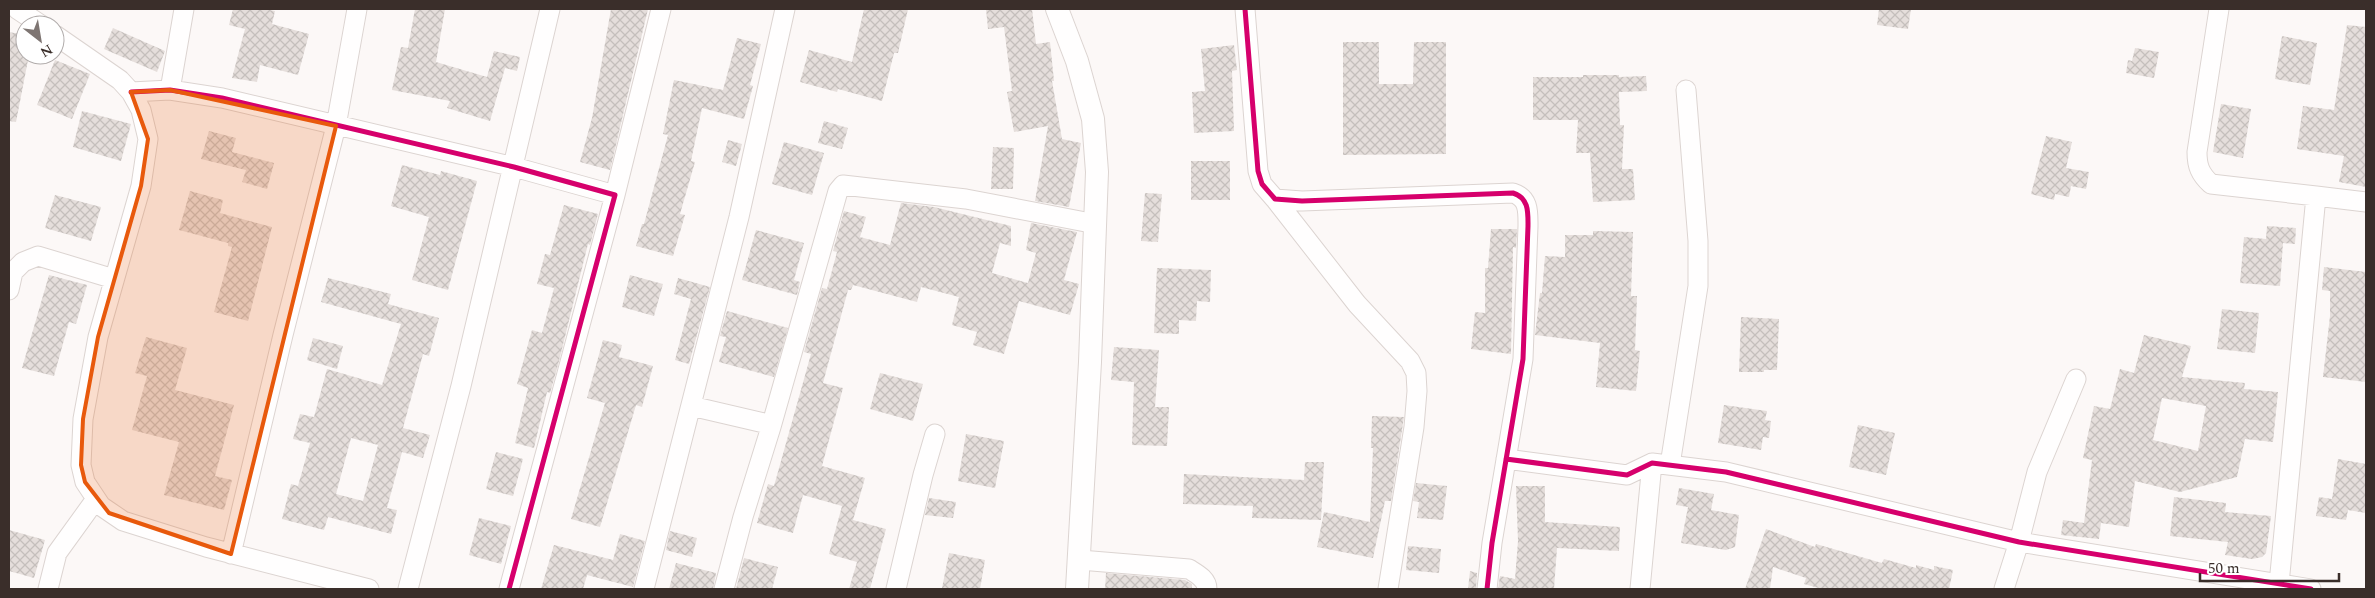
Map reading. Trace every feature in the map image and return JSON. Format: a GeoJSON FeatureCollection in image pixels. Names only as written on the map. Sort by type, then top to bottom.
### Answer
{"type":"FeatureCollection","features":[{"type":"Feature","properties":{"kind":"street"},"geometry":{"type":"LineString","coordinates":[[170,90],[184,9]]}},
{"type":"Feature","properties":{"kind":"street"},"geometry":{"type":"LineString","coordinates":[[231,554],[283,335],[336,126],[357,9]]}},
{"type":"Feature","properties":{"kind":"street"},"geometry":{"type":"LineString","coordinates":[[408,589],[461,386],[550,9]]}},
{"type":"Feature","properties":{"kind":"street"},"geometry":{"type":"LineString","coordinates":[[509,589],[615,195],[661,9]]}},
{"type":"Feature","properties":{"kind":"street"},"geometry":{"type":"LineString","coordinates":[[644,589],[739,217],[785,9]]}},
{"type":"Feature","properties":{"kind":"street"},"geometry":{"type":"LineString","coordinates":[[1057,9],[1077,61],[1093,119],[1096,172],[1096,224],[1077,589]]}},
{"type":"Feature","properties":{"kind":"street"},"geometry":{"type":"LineString","coordinates":[[1245,9],[1258,171],[1262,184],[1357,304],[1410,361],[1416,373],[1417,391],[1414,427],[1388,589]]}},
{"type":"Feature","properties":{"kind":"street"},"geometry":{"type":"LineString","coordinates":[[2219,9],[2198,152],[2197,164],[2203,177],[2211,184],[2366,202]]}},
{"type":"Feature","properties":{"kind":"street"},"geometry":{"type":"LineString","coordinates":[[65,42],[120,80],[131,92],[141,110],[148,139],[141,186],[98,337],[83,419],[80,465],[86,482],[96,499],[109,513],[122,521],[231,554],[369,589]]}},
{"type":"Feature","properties":{"kind":"street"},"geometry":{"type":"LineString","coordinates":[[131,92],[170,90],[222,98],[514,167],[615,195]]}},
{"type":"Feature","properties":{"kind":"street"},"geometry":{"type":"LineString","coordinates":[[1640,589],[1661,464],[1698,286],[1698,241],[1686,90]]}},
{"type":"Feature","properties":{"kind":"street"},"geometry":{"type":"LineString","coordinates":[[724,589],[743,517],[771,427],[838,191],[843,185],[966,200],[1096,224]]}},
{"type":"Feature","properties":{"kind":"street"},"geometry":{"type":"LineString","coordinates":[[1275,199],[1302,201],[1513,193],[1521,195],[1528,208],[1523,359],[1492,543],[1487,589]]}},
{"type":"Feature","properties":{"kind":"street"},"geometry":{"type":"LineString","coordinates":[[2279,584],[2316,196]]}},
{"type":"Feature","properties":{"kind":"street"},"geometry":{"type":"LineString","coordinates":[[9,290],[13,272],[23,262],[38,256],[114,279]]}},
{"type":"Feature","properties":{"kind":"street"},"geometry":{"type":"LineString","coordinates":[[2004,589],[2020,542],[2037,472],[2076,379]]}},
{"type":"Feature","properties":{"kind":"street"},"geometry":{"type":"LineString","coordinates":[[691,406],[764,423],[771,427]]}},
{"type":"Feature","properties":{"kind":"street"},"geometry":{"type":"LineString","coordinates":[[896,589],[923,475],[935,434]]}},
{"type":"Feature","properties":{"kind":"street"},"geometry":{"type":"LineString","coordinates":[[1506,459],[1628,475],[1661,464],[1726,472],[2020,542],[2311,589]]}},
{"type":"Feature","properties":{"kind":"street"},"geometry":{"type":"LineString","coordinates":[[48,589],[57,553],[96,499]]}},
{"type":"Feature","properties":{"kind":"street"},"geometry":{"type":"LineString","coordinates":[[1080,560],[1189,569],[1203,579],[1207,584],[1207,589]]}},
{"type":"Feature","properties":{"kind":"highlighted area"},"geometry":{"type":"Polygon","coordinates":[[[170,90],[336,126],[231,554],[109,513],[85,482],[81,465],[83,419],[98,337],[141,186],[148,139],[131,92],[170,90]]]}},
{"type":"Feature","properties":{"kind":"building"},"geometry":{"type":"Polygon","coordinates":[[[233,9],[275,11],[272,24],[309,34],[298,75],[260,65],[257,82],[232,78],[245,29],[229,25],[233,9]]]}},
{"type":"Feature","properties":{"kind":"building"},"geometry":{"type":"Polygon","coordinates":[[[415,9],[445,9],[436,62],[487,77],[494,51],[520,57],[517,71],[505,68],[490,121],[447,108],[450,101],[392,90],[401,47],[408,48],[415,9]]]}},
{"type":"Feature","properties":{"kind":"building"},"geometry":{"type":"Polygon","coordinates":[[[611,9],[648,9],[610,170],[580,162],[592,118],[611,9]]]}},
{"type":"Feature","properties":{"kind":"building"},"geometry":{"type":"Polygon","coordinates":[[[864,9],[908,9],[898,53],[894,53],[882,101],[838,89],[837,92],[800,82],[809,50],[852,62],[864,9]]]}},
{"type":"Feature","properties":{"kind":"building"},"geometry":{"type":"Polygon","coordinates":[[[986,9],[1032,9],[1036,44],[1050,42],[1054,81],[1052,81],[1062,139],[1081,143],[1069,207],[1035,201],[1048,126],[1014,132],[1007,92],[1012,91],[1004,27],[988,29],[986,9]]]}},
{"type":"Feature","properties":{"kind":"building"},"geometry":{"type":"Polygon","coordinates":[[[1879,9],[1911,9],[1908,29],[1877,25],[1879,9]]]}},
{"type":"Feature","properties":{"kind":"building"},"geometry":{"type":"Polygon","coordinates":[[[2347,25],[2366,27],[2366,187],[2339,182],[2344,156],[2297,149],[2303,106],[2334,110],[2347,25]]]}},
{"type":"Feature","properties":{"kind":"building"},"geometry":{"type":"Polygon","coordinates":[[[113,28],[165,51],[157,72],[104,49],[113,28]]]}},
{"type":"Feature","properties":{"kind":"building"},"geometry":{"type":"Polygon","coordinates":[[[9,32],[15,33],[15,65],[27,65],[16,122],[9,121],[9,32]]]}},
{"type":"Feature","properties":{"kind":"building"},"geometry":{"type":"Polygon","coordinates":[[[2282,36],[2317,43],[2310,85],[2275,79],[2282,36]]]}},
{"type":"Feature","properties":{"kind":"building"},"geometry":{"type":"Polygon","coordinates":[[[737,38],[761,44],[750,85],[753,86],[744,119],[702,108],[691,161],[695,162],[680,214],[685,215],[673,256],[636,246],[642,224],[644,224],[668,135],[663,134],[674,80],[723,90],[737,38]]]}},
{"type":"Feature","properties":{"kind":"building"},"geometry":{"type":"Polygon","coordinates":[[[1343,42],[1379,42],[1379,84],[1413,84],[1414,42],[1446,42],[1446,154],[1343,155],[1343,42]]]}},
{"type":"Feature","properties":{"kind":"building"},"geometry":{"type":"Polygon","coordinates":[[[1234,45],[1237,70],[1232,71],[1234,131],[1194,133],[1192,92],[1205,91],[1201,49],[1234,45]]]}},
{"type":"Feature","properties":{"kind":"building"},"geometry":{"type":"Polygon","coordinates":[[[2135,48],[2159,52],[2154,78],[2126,73],[2128,60],[2132,61],[2135,48]]]}},
{"type":"Feature","properties":{"kind":"building"},"geometry":{"type":"Polygon","coordinates":[[[65,64],[90,74],[72,119],[37,105],[53,65],[65,64]]]}},
{"type":"Feature","properties":{"kind":"building"},"geometry":{"type":"Polygon","coordinates":[[[1583,75],[1646,76],[1647,91],[1619,92],[1620,125],[1624,125],[1622,169],[1633,169],[1635,200],[1593,202],[1590,153],[1576,153],[1578,120],[1533,120],[1533,77],[1583,77],[1583,75]]]}},
{"type":"Feature","properties":{"kind":"building"},"geometry":{"type":"Polygon","coordinates":[[[2221,104],[2251,109],[2243,158],[2213,152],[2221,104]]]}},
{"type":"Feature","properties":{"kind":"building"},"geometry":{"type":"Polygon","coordinates":[[[82,111],[131,124],[121,161],[73,147],[82,111]]]}},
{"type":"Feature","properties":{"kind":"building"},"geometry":{"type":"Polygon","coordinates":[[[824,121],[848,128],[842,149],[818,143],[824,121]]]}},
{"type":"Feature","properties":{"kind":"building"},"geometry":{"type":"Polygon","coordinates":[[[209,131],[236,138],[232,152],[274,163],[267,189],[242,182],[246,170],[201,159],[209,131]]]}},
{"type":"Feature","properties":{"kind":"building"},"geometry":{"type":"Polygon","coordinates":[[[2046,136],[2072,142],[2066,168],[2089,172],[2086,189],[2071,186],[2069,197],[2055,194],[2054,200],[2031,194],[2046,136]]]}},
{"type":"Feature","properties":{"kind":"building"},"geometry":{"type":"Polygon","coordinates":[[[728,140],[742,144],[736,166],[722,162],[728,140]]]}},
{"type":"Feature","properties":{"kind":"building"},"geometry":{"type":"Polygon","coordinates":[[[784,142],[824,153],[812,195],[772,184],[784,142]]]}},
{"type":"Feature","properties":{"kind":"building"},"geometry":{"type":"Polygon","coordinates":[[[993,147],[1014,148],[1013,189],[991,189],[993,147]]]}},
{"type":"Feature","properties":{"kind":"building"},"geometry":{"type":"Polygon","coordinates":[[[1191,161],[1230,161],[1230,200],[1191,200],[1191,161]]]}},
{"type":"Feature","properties":{"kind":"building"},"geometry":{"type":"Polygon","coordinates":[[[402,165],[440,175],[441,171],[477,181],[448,290],[412,280],[429,217],[391,206],[402,165]]]}},
{"type":"Feature","properties":{"kind":"building"},"geometry":{"type":"Polygon","coordinates":[[[190,191],[223,200],[220,213],[272,227],[248,321],[214,312],[232,247],[228,246],[228,243],[179,230],[190,191]]]}},
{"type":"Feature","properties":{"kind":"building"},"geometry":{"type":"Polygon","coordinates":[[[1145,193],[1162,194],[1158,242],[1141,241],[1145,193]]]}},
{"type":"Feature","properties":{"kind":"building"},"geometry":{"type":"Polygon","coordinates":[[[55,195],[101,207],[91,241],[45,228],[55,195]]]}},
{"type":"Feature","properties":{"kind":"building"},"geometry":{"type":"Polygon","coordinates":[[[901,203],[934,207],[1011,226],[1011,246],[1000,243],[992,273],[1028,283],[1036,253],[1026,250],[1031,223],[1077,232],[1064,280],[1079,284],[1070,315],[1019,301],[1004,354],[973,345],[977,332],[952,325],[959,297],[921,287],[917,302],[853,285],[851,290],[848,290],[823,383],[843,388],[822,466],[865,478],[853,520],[886,529],[870,589],[849,589],[857,562],[829,554],[842,506],[803,495],[793,533],[757,523],[768,484],[774,486],[811,354],[804,352],[822,288],[827,289],[837,252],[833,251],[844,211],[866,217],[860,237],[890,245],[901,203]]]}},
{"type":"Feature","properties":{"kind":"building"},"geometry":{"type":"Polygon","coordinates":[[[564,205],[598,214],[590,245],[588,244],[550,393],[547,392],[534,448],[515,443],[528,388],[517,384],[532,330],[542,333],[554,288],[537,284],[545,254],[550,255],[564,205]]]}},
{"type":"Feature","properties":{"kind":"building"},"geometry":{"type":"Polygon","coordinates":[[[2267,226],[2296,228],[2295,244],[2283,243],[2280,286],[2240,283],[2244,237],[2266,239],[2267,226]]]}},
{"type":"Feature","properties":{"kind":"building"},"geometry":{"type":"Polygon","coordinates":[[[1491,229],[1517,229],[1516,248],[1513,247],[1511,354],[1471,349],[1475,312],[1485,313],[1485,268],[1488,268],[1491,229]]]}},
{"type":"Feature","properties":{"kind":"building"},"geometry":{"type":"Polygon","coordinates":[[[756,230],[804,243],[794,280],[800,282],[797,295],[742,280],[756,230]]]}},
{"type":"Feature","properties":{"kind":"building"},"geometry":{"type":"Polygon","coordinates":[[[1593,231],[1633,232],[1631,296],[1637,296],[1635,350],[1640,351],[1636,391],[1596,387],[1600,343],[1535,335],[1540,293],[1542,293],[1545,256],[1565,257],[1565,235],[1593,235],[1593,231]]]}},
{"type":"Feature","properties":{"kind":"building"},"geometry":{"type":"Polygon","coordinates":[[[2324,267],[2366,272],[2366,382],[2323,377],[2330,316],[2330,291],[2322,290],[2324,267]]]}},
{"type":"Feature","properties":{"kind":"building"},"geometry":{"type":"Polygon","coordinates":[[[1157,268],[1211,270],[1210,302],[1197,301],[1196,321],[1179,320],[1179,334],[1154,333],[1157,268]]]}},
{"type":"Feature","properties":{"kind":"building"},"geometry":{"type":"Polygon","coordinates":[[[49,275],[87,285],[76,324],[69,322],[54,376],[22,368],[49,275]]]}},
{"type":"Feature","properties":{"kind":"building"},"geometry":{"type":"Polygon","coordinates":[[[630,275],[663,284],[654,316],[622,307],[630,275]]]}},
{"type":"Feature","properties":{"kind":"building"},"geometry":{"type":"Polygon","coordinates":[[[328,278],[391,294],[388,304],[439,318],[429,356],[423,354],[403,428],[430,435],[423,458],[402,452],[387,508],[397,510],[391,534],[328,517],[324,530],[282,519],[291,484],[298,486],[310,443],[293,439],[300,414],[314,417],[327,369],[382,385],[401,324],[321,302],[328,278]],[[351,438],[336,494],[363,501],[378,445],[351,438]]]}},
{"type":"Feature","properties":{"kind":"building"},"geometry":{"type":"Polygon","coordinates":[[[678,278],[710,287],[689,364],[675,360],[691,299],[674,294],[678,278]]]}},
{"type":"Feature","properties":{"kind":"building"},"geometry":{"type":"Polygon","coordinates":[[[2222,309],[2259,313],[2255,353],[2217,349],[2222,309]]]}},
{"type":"Feature","properties":{"kind":"building"},"geometry":{"type":"Polygon","coordinates":[[[727,311],[788,328],[774,377],[719,362],[726,337],[720,336],[727,311]]]}},
{"type":"Feature","properties":{"kind":"building"},"geometry":{"type":"Polygon","coordinates":[[[1741,317],[1779,319],[1777,370],[1739,372],[1741,317]]]}},
{"type":"Feature","properties":{"kind":"building"},"geometry":{"type":"Polygon","coordinates":[[[2144,335],[2191,346],[2182,377],[2245,383],[2244,389],[2278,392],[2273,442],[2245,439],[2237,477],[2180,492],[2135,481],[2129,527],[2101,523],[2099,539],[2061,535],[2063,520],[2084,523],[2092,460],[2083,458],[2094,406],[2110,409],[2120,369],[2134,373],[2144,335]],[[2162,398],[2153,440],[2198,451],[2206,406],[2162,398]]]}},
{"type":"Feature","properties":{"kind":"building"},"geometry":{"type":"Polygon","coordinates":[[[146,337],[187,348],[175,390],[234,405],[215,476],[232,480],[224,510],[164,495],[179,442],[132,430],[147,376],[135,373],[146,337]]]}},
{"type":"Feature","properties":{"kind":"building"},"geometry":{"type":"Polygon","coordinates":[[[313,338],[343,346],[337,369],[307,360],[313,338]]]}},
{"type":"Feature","properties":{"kind":"building"},"geometry":{"type":"Polygon","coordinates":[[[603,340],[622,345],[619,357],[653,366],[642,407],[636,405],[600,527],[571,519],[605,403],[587,398],[603,340]]]}},
{"type":"Feature","properties":{"kind":"building"},"geometry":{"type":"Polygon","coordinates":[[[1114,347],[1159,350],[1155,407],[1169,407],[1167,446],[1132,445],[1134,382],[1111,380],[1114,347]]]}},
{"type":"Feature","properties":{"kind":"building"},"geometry":{"type":"Polygon","coordinates":[[[880,373],[923,384],[913,421],[870,409],[880,373]]]}},
{"type":"Feature","properties":{"kind":"building"},"geometry":{"type":"Polygon","coordinates":[[[1724,405],[1767,411],[1765,420],[1771,421],[1769,438],[1763,437],[1761,450],[1718,443],[1724,405]]]}},
{"type":"Feature","properties":{"kind":"building"},"geometry":{"type":"Polygon","coordinates":[[[1372,416],[1404,417],[1391,501],[1385,501],[1373,558],[1317,547],[1324,512],[1370,522],[1373,448],[1371,448],[1372,416]]]}},
{"type":"Feature","properties":{"kind":"building"},"geometry":{"type":"Polygon","coordinates":[[[1858,425],[1895,433],[1886,475],[1849,467],[1858,425]]]}},
{"type":"Feature","properties":{"kind":"building"},"geometry":{"type":"Polygon","coordinates":[[[966,434],[1004,441],[995,488],[958,481],[966,434]]]}},
{"type":"Feature","properties":{"kind":"building"},"geometry":{"type":"Polygon","coordinates":[[[496,452],[523,459],[513,496],[486,489],[496,452]]]}},
{"type":"Feature","properties":{"kind":"building"},"geometry":{"type":"Polygon","coordinates":[[[2338,459],[2366,464],[2366,513],[2348,510],[2346,520],[2316,516],[2319,497],[2332,499],[2338,459]]]}},
{"type":"Feature","properties":{"kind":"building"},"geometry":{"type":"Polygon","coordinates":[[[1305,462],[1324,462],[1321,520],[1252,518],[1253,506],[1183,504],[1184,474],[1304,480],[1305,462]]]}},
{"type":"Feature","properties":{"kind":"building"},"geometry":{"type":"Polygon","coordinates":[[[1416,483],[1447,486],[1443,520],[1417,518],[1419,502],[1413,501],[1416,483]]]}},
{"type":"Feature","properties":{"kind":"building"},"geometry":{"type":"Polygon","coordinates":[[[1516,486],[1545,486],[1545,522],[1620,527],[1619,551],[1557,548],[1554,589],[1498,589],[1500,576],[1515,579],[1518,541],[1516,486]]]}},
{"type":"Feature","properties":{"kind":"building"},"geometry":{"type":"Polygon","coordinates":[[[1679,488],[1714,494],[1711,510],[1739,515],[1735,547],[1726,550],[1681,543],[1688,507],[1676,505],[1679,488]]]}},
{"type":"Feature","properties":{"kind":"building"},"geometry":{"type":"Polygon","coordinates":[[[2174,497],[2226,503],[2225,512],[2271,516],[2266,553],[2262,557],[2252,559],[2225,555],[2228,542],[2170,536],[2174,497]]]}},
{"type":"Feature","properties":{"kind":"building"},"geometry":{"type":"Polygon","coordinates":[[[929,498],[956,502],[953,518],[925,515],[929,498]]]}},
{"type":"Feature","properties":{"kind":"building"},"geometry":{"type":"Polygon","coordinates":[[[479,518],[511,526],[501,564],[469,555],[479,518]]]}},
{"type":"Feature","properties":{"kind":"building"},"geometry":{"type":"Polygon","coordinates":[[[1766,529],[1815,547],[1816,544],[1882,563],[1884,559],[1916,568],[1916,565],[1934,570],[1934,566],[1953,570],[1949,589],[1822,589],[1804,584],[1806,578],[1773,567],[1770,589],[1745,589],[1766,529]]]}},
{"type":"Feature","properties":{"kind":"building"},"geometry":{"type":"Polygon","coordinates":[[[9,530],[45,540],[34,578],[9,571],[9,530]]]}},
{"type":"Feature","properties":{"kind":"building"},"geometry":{"type":"Polygon","coordinates":[[[670,531],[697,538],[692,557],[666,550],[670,531]]]}},
{"type":"Feature","properties":{"kind":"building"},"geometry":{"type":"Polygon","coordinates":[[[620,534],[645,541],[633,587],[587,575],[583,589],[541,589],[554,545],[613,560],[620,534]]]}},
{"type":"Feature","properties":{"kind":"building"},"geometry":{"type":"Polygon","coordinates":[[[1408,546],[1441,549],[1439,573],[1406,570],[1408,546]]]}},
{"type":"Feature","properties":{"kind":"building"},"geometry":{"type":"Polygon","coordinates":[[[949,553],[985,560],[980,589],[942,588],[949,553]]]}},
{"type":"Feature","properties":{"kind":"building"},"geometry":{"type":"Polygon","coordinates":[[[744,558],[778,567],[772,589],[736,589],[744,558]]]}},
{"type":"Feature","properties":{"kind":"building"},"geometry":{"type":"Polygon","coordinates":[[[676,563],[716,573],[713,589],[669,589],[676,563]]]}},
{"type":"Feature","properties":{"kind":"building"},"geometry":{"type":"Polygon","coordinates":[[[1470,571],[1477,573],[1476,589],[1468,589],[1470,571]]]}},
{"type":"Feature","properties":{"kind":"building"},"geometry":{"type":"Polygon","coordinates":[[[1106,573],[1185,580],[1192,584],[1192,589],[1105,589],[1106,573]]]}},
{"type":"Feature","properties":{"kind":"cycle path"},"geometry":{"type":"LineString","coordinates":[[1245,9],[1258,171],[1262,184],[1275,199],[1302,201],[1513,193],[1525,202],[1528,226],[1523,359],[1492,543],[1487,589]]}},
{"type":"Feature","properties":{"kind":"cycle path"},"geometry":{"type":"LineString","coordinates":[[131,92],[170,90],[222,98],[514,167],[615,195],[509,589]]}},
{"type":"Feature","properties":{"kind":"cycle path"},"geometry":{"type":"LineString","coordinates":[[1506,459],[1627,475],[1652,463],[1726,472],[2019,542],[2311,589]]}}]}
